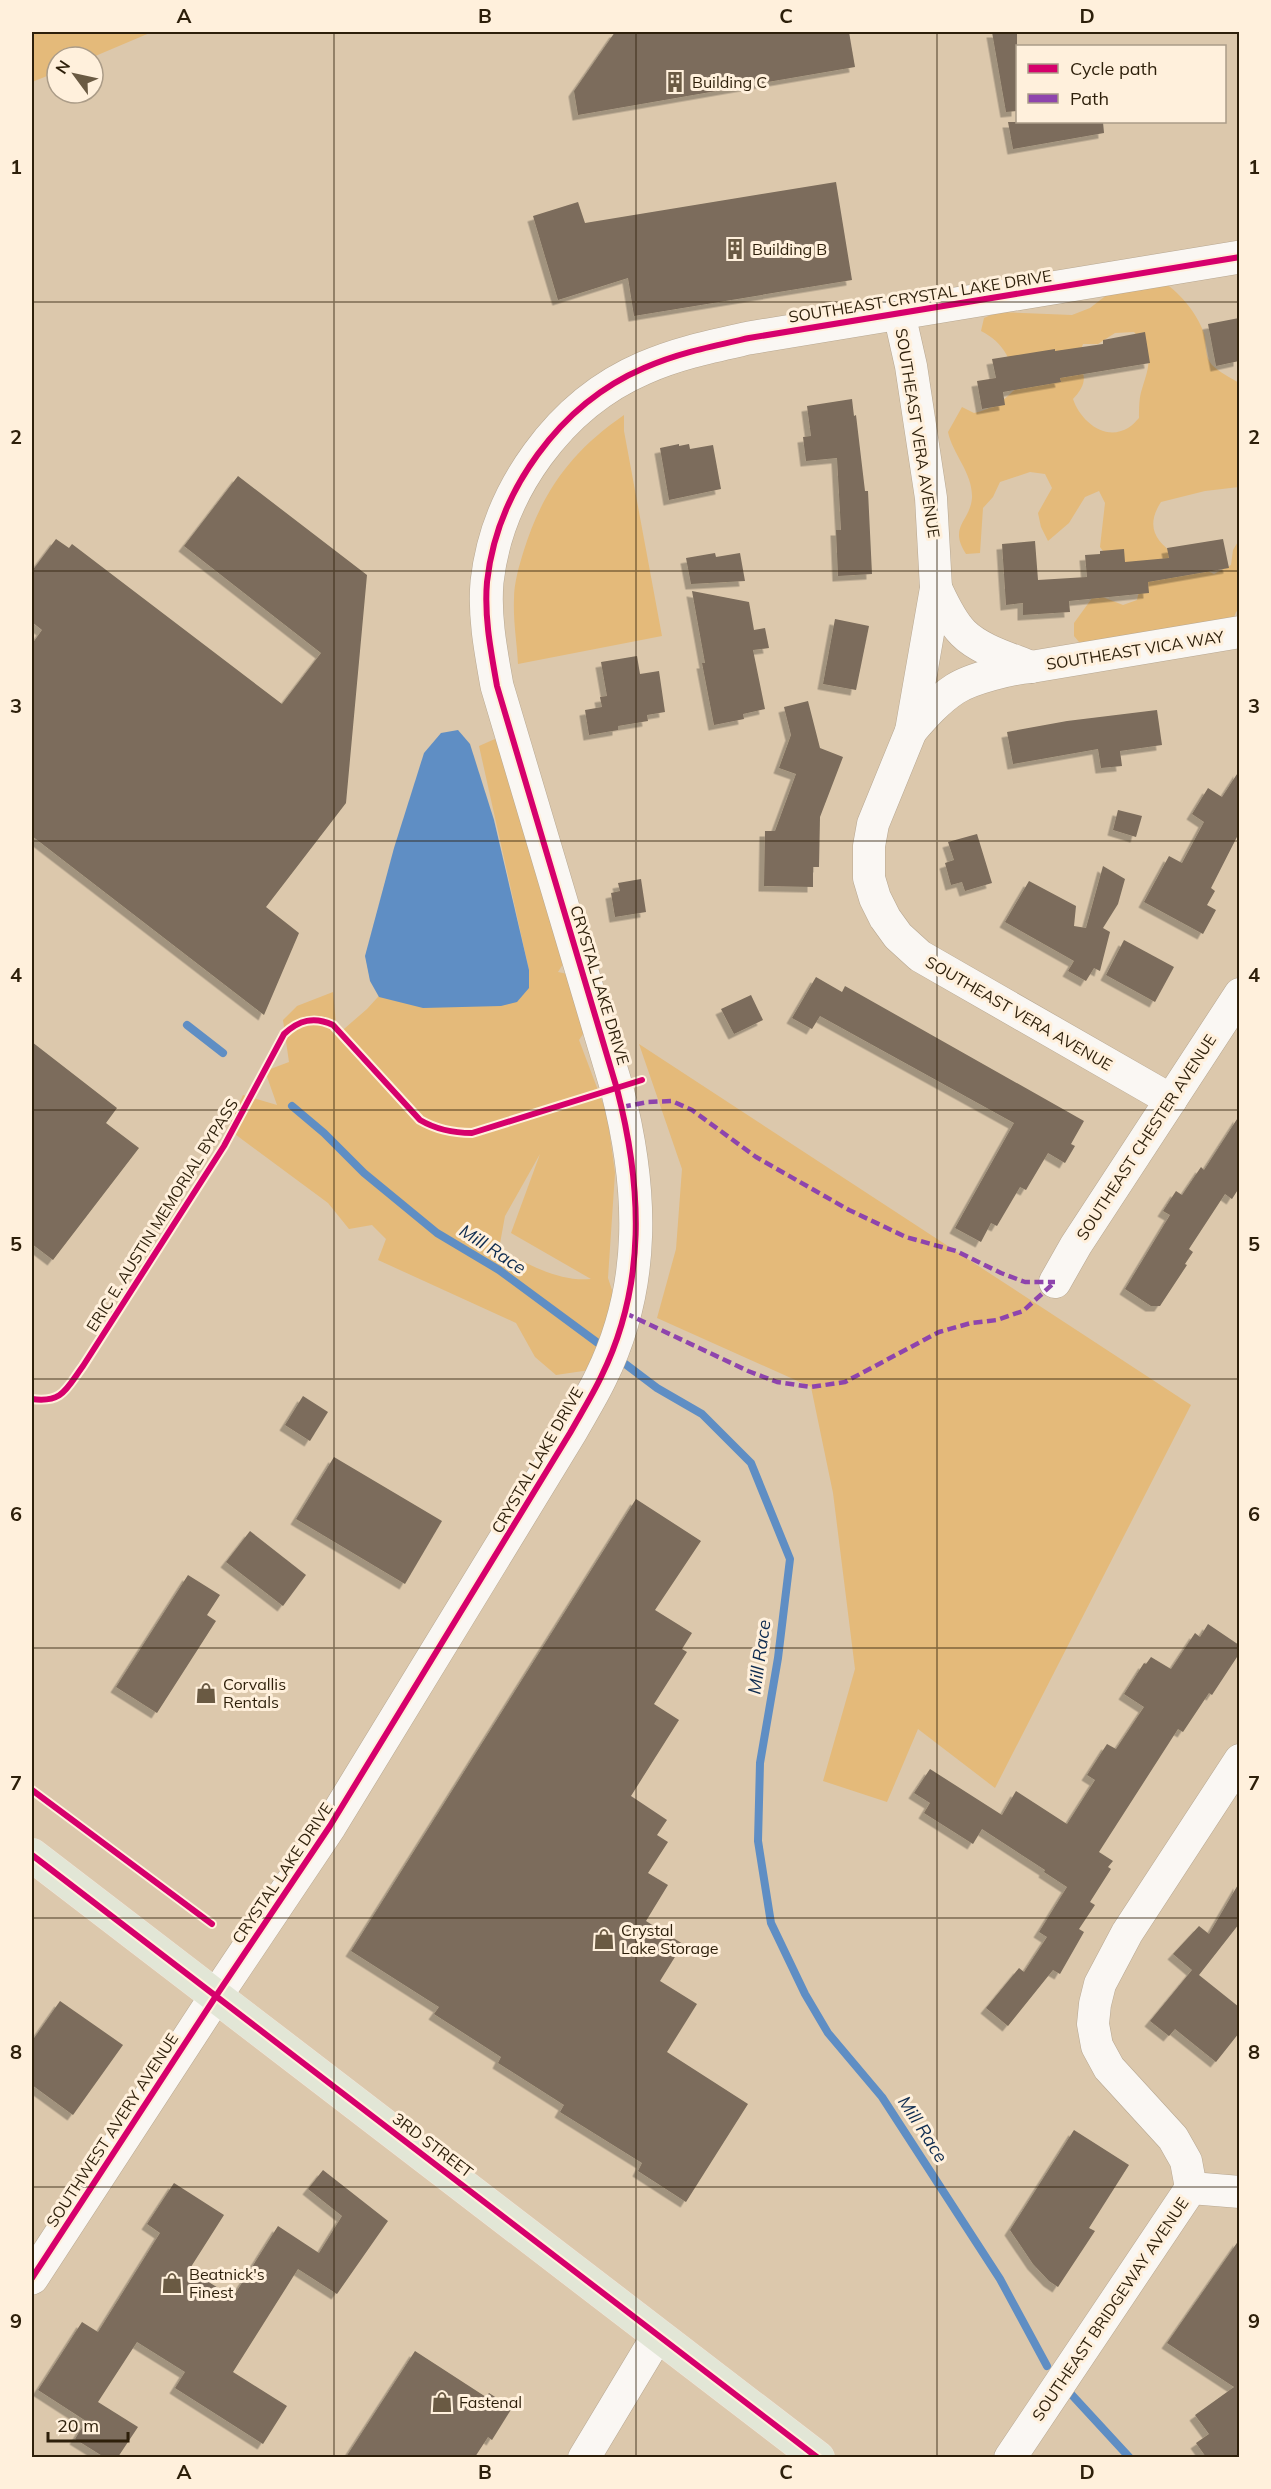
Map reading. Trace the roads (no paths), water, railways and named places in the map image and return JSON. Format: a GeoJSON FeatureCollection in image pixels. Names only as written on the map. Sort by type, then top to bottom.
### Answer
{"type":"FeatureCollection","features":[{"type":"Feature","properties":{"kind":"highway","name":"3RD STREET"},"geometry":{"type":"LineString","coordinates":[[32,1855],[818,2457]]}},
{"type":"Feature","properties":{"kind":"street","name":"SOUTHEAST CRYSTAL LAKE DRIVE"},"geometry":{"type":"LineString","coordinates":[[612,385],[642,368],[682,353],[749,338],[1239,257]]}},
{"type":"Feature","properties":{"kind":"street","name":"SOUTHEAST VERA AVENUE"},"geometry":{"type":"LineString","coordinates":[[899,313],[911,366],[931,498],[936,588],[911,731],[873,824],[869,846],[869,878],[875,898],[891,927],[920,956],[1171,1100]]}},
{"type":"Feature","properties":{"kind":"street","name":"CRYSTAL LAKE DRIVE"},"geometry":{"type":"LineString","coordinates":[[216,1996],[330,1826],[396,1715],[498,1554],[602,1376],[620,1329],[634,1262],[636,1191],[631,1146],[614,1078],[497,686],[488,630],[487,583],[496,537],[514,495],[537,455],[565,420],[612,385]]}},
{"type":"Feature","properties":{"kind":"street","name":"SOUTHEAST VICA WAY"},"geometry":{"type":"LineString","coordinates":[[936,588],[947,610],[963,633],[992,652],[1031,667]]}},
{"type":"Feature","properties":{"kind":"street","name":"SOUTHEAST VICA WAY"},"geometry":{"type":"LineString","coordinates":[[911,731],[927,712],[956,688],[1014,668],[1239,632]]}},
{"type":"Feature","properties":{"kind":"street","name":"SOUTHEAST CHESTER AVENUE"},"geometry":{"type":"LineString","coordinates":[[1055,1282],[1076,1245],[1239,994]]}},
{"type":"Feature","properties":{"kind":"street","name":"SOUTHEAST BRIDGEWAY AVENUE"},"geometry":{"type":"LineString","coordinates":[[1010,2457],[1191,2188],[1186,2161],[1173,2138],[1109,2068],[1097,2046],[1093,2024],[1095,2004],[1100,1984],[1127,1933],[1239,1760]]}},
{"type":"Feature","properties":{"kind":"street","name":"SOUTHWEST AVERY AVENUE"},"geometry":{"type":"LineString","coordinates":[[32,2278],[216,1996]]}},
{"type":"Feature","properties":{"kind":"street"},"geometry":{"type":"LineString","coordinates":[[1191,2188],[1239,2192]]}},
{"type":"Feature","properties":{"kind":"street"},"geometry":{"type":"LineString","coordinates":[[584,2457],[658,2335]]}},
{"type":"Feature","properties":{"kind":"water"},"geometry":{"type":"Polygon","coordinates":[[[458,730],[470,744],[494,820],[529,970],[529,988],[517,1002],[501,1006],[423,1008],[379,997],[370,981],[365,956],[394,848],[424,753],[441,733],[458,730]]]}},
{"type":"Feature","properties":{"kind":"waterway","name":"Mill Race"},"geometry":{"type":"LineString","coordinates":[[187,1025],[223,1053]]}},
{"type":"Feature","properties":{"kind":"waterway","name":"Mill Race"},"geometry":{"type":"LineString","coordinates":[[292,1106],[324,1133],[364,1173],[437,1233],[499,1270],[606,1349]]}},
{"type":"Feature","properties":{"kind":"waterway","name":"Mill Race"},"geometry":{"type":"LineString","coordinates":[[616,1357],[657,1388],[702,1414],[751,1463],[790,1559],[778,1658],[760,1763],[758,1841],[771,1923],[805,1994],[828,2033],[882,2097],[1000,2279],[1047,2366]]}},
{"type":"Feature","properties":{"kind":"waterway","name":"Mill Race"},"geometry":{"type":"LineString","coordinates":[[1071,2394],[1130,2458]]}},
{"type":"Feature","properties":{"kind":"place","name":"Building C"},"geometry":{"type":"Point","coordinates":[675,82]}},
{"type":"Feature","properties":{"kind":"place","name":"Building B"},"geometry":{"type":"Point","coordinates":[735,249]}},
{"type":"Feature","properties":{"kind":"place","name":"Corvallis Rentals"},"geometry":{"type":"Point","coordinates":[206,1693]}},
{"type":"Feature","properties":{"kind":"place","name":"Crystal Lake Storage"},"geometry":{"type":"Point","coordinates":[604,1939]}},
{"type":"Feature","properties":{"kind":"place","name":"Beatnick's Finest"},"geometry":{"type":"Point","coordinates":[172,2283]}},
{"type":"Feature","properties":{"kind":"place","name":"Fastenal"},"geometry":{"type":"Point","coordinates":[442,2402]}}]}
